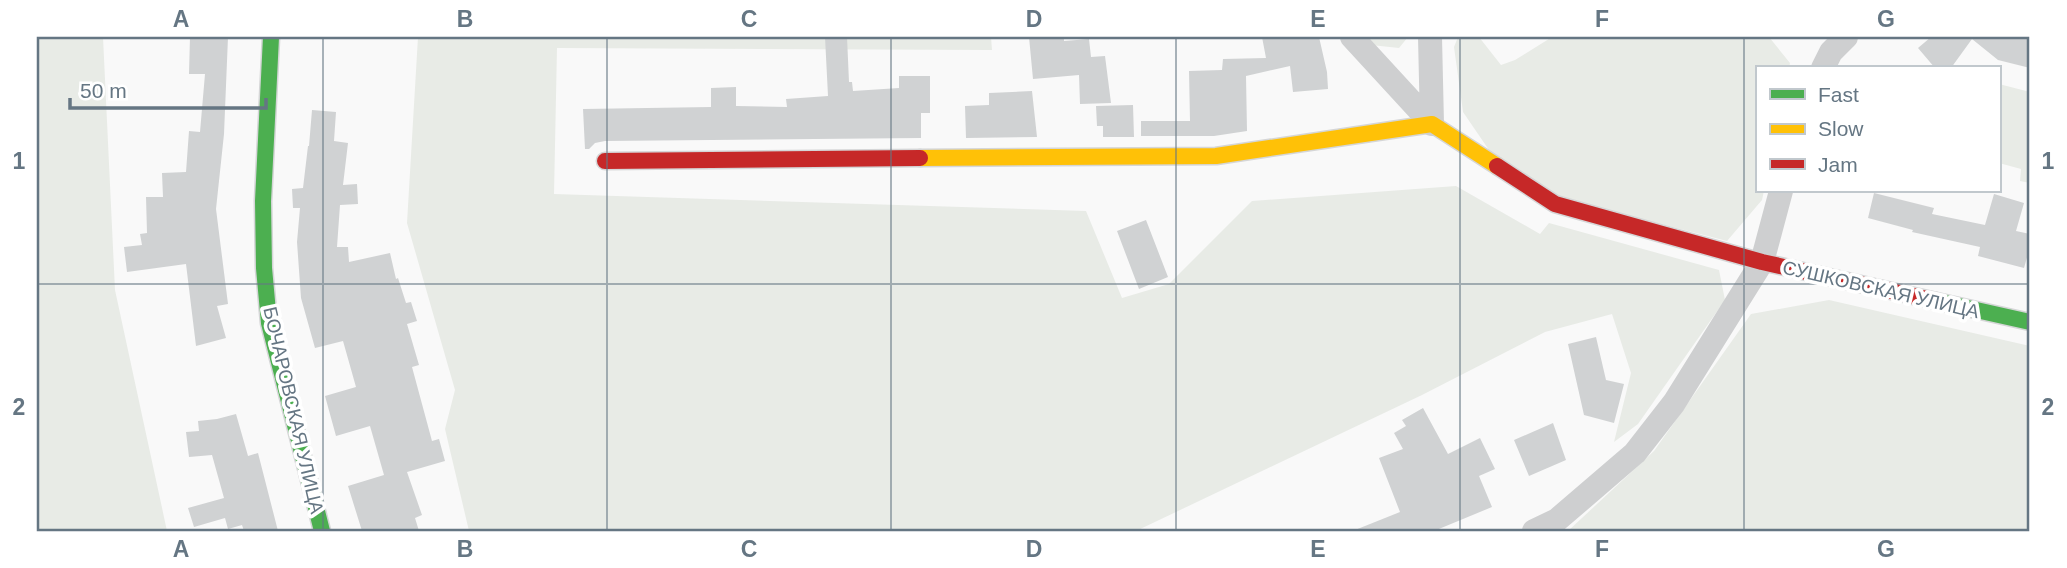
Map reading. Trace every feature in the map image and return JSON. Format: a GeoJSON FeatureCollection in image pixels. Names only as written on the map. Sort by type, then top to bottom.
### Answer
{"type":"FeatureCollection","features":[{"type":"Feature","properties":{"kind":"street","name":"БОЧАРОВСКАЯ УЛИЦА"},"geometry":{"type":"LineString","coordinates":[[271,37],[263,201],[264,268],[269,323],[322,531]]}},
{"type":"Feature","properties":{"kind":"street"},"geometry":{"type":"LineString","coordinates":[[1352,37],[1432,124],[1555,205],[1762,262],[1675,403],[1635,453],[1557,520],[1534,531]]}},
{"type":"Feature","properties":{"kind":"street"},"geometry":{"type":"LineString","coordinates":[[1430,37],[1432,124]]}},
{"type":"Feature","properties":{"kind":"street"},"geometry":{"type":"LineString","coordinates":[[1824,66],[1830,52],[1846,37]]}},
{"type":"Feature","properties":{"kind":"street"},"geometry":{"type":"LineString","coordinates":[[605,161],[1216,156],[1432,124]]}},
{"type":"Feature","properties":{"kind":"street","name":"СУШКОВСКАЯ УЛИЦА"},"geometry":{"type":"LineString","coordinates":[[1781,192],[1762,262],[2030,322]]}},
{"type":"Feature","properties":{"kind":"shaded area"},"geometry":{"type":"Polygon","coordinates":[[[37,37],[103,37],[115,290],[167,531],[37,531],[37,37]]]}},
{"type":"Feature","properties":{"kind":"shaded area"},"geometry":{"type":"Polygon","coordinates":[[[418,37],[991,37],[992,50],[557,48],[554,194],[1086,211],[1122,298],[1169,284],[1252,201],[1456,186],[1540,234],[1549,223],[1719,270],[1725,300],[1638,424],[1614,442],[1631,373],[1612,314],[1545,332],[1422,395],[1136,531],[469,531],[445,429],[455,390],[407,223],[418,37]]]}},
{"type":"Feature","properties":{"kind":"shaded area"},"geometry":{"type":"Polygon","coordinates":[[[1367,37],[1408,37],[1399,48],[1371,45],[1367,37]]]}},
{"type":"Feature","properties":{"kind":"shaded area"},"geometry":{"type":"Polygon","coordinates":[[[1458,37],[1479,37],[1501,65],[1515,60],[1552,37],[1769,37],[1790,63],[1789,66],[1756,66],[1756,192],[1764,192],[1762,200],[1727,241],[1560,198],[1489,150],[1463,112],[1454,47],[1458,37]]]}},
{"type":"Feature","properties":{"kind":"shaded area"},"geometry":{"type":"Polygon","coordinates":[[[2000,84],[2030,92],[2030,183],[2020,181],[2021,169],[2000,163],[2000,84]]]}},
{"type":"Feature","properties":{"kind":"shaded area"},"geometry":{"type":"Polygon","coordinates":[[[1829,300],[2030,346],[2030,531],[1568,531],[1654,451],[1751,314],[1829,300]]]}},
{"type":"Feature","properties":{"kind":"building"},"geometry":{"type":"Polygon","coordinates":[[[190,37],[228,37],[224,134],[216,209],[228,304],[217,306],[226,338],[196,346],[186,264],[127,272],[124,247],[142,245],[140,234],[147,233],[146,197],[163,197],[162,173],[186,172],[189,131],[200,132],[205,74],[189,74],[190,37]]]}},
{"type":"Feature","properties":{"kind":"building"},"geometry":{"type":"Polygon","coordinates":[[[825,37],[847,37],[849,82],[852,82],[853,91],[899,88],[899,76],[930,76],[930,113],[921,113],[921,138],[605,141],[585,149],[583,109],[711,107],[711,88],[736,87],[736,106],[787,107],[786,99],[828,96],[825,37]]]}},
{"type":"Feature","properties":{"kind":"building"},"geometry":{"type":"Polygon","coordinates":[[[1029,37],[1064,37],[1064,41],[1089,39],[1091,57],[1105,56],[1111,103],[1080,104],[1079,75],[1033,79],[1029,37]]]}},
{"type":"Feature","properties":{"kind":"building"},"geometry":{"type":"Polygon","coordinates":[[[1262,37],[1319,37],[1328,89],[1293,92],[1290,66],[1246,76],[1247,131],[1214,136],[1141,136],[1141,121],[1190,121],[1189,71],[1222,70],[1223,59],[1266,58],[1262,37]]]}},
{"type":"Feature","properties":{"kind":"building"},"geometry":{"type":"Polygon","coordinates":[[[1931,37],[2030,37],[2030,68],[1998,60],[1972,39],[1952,66],[1933,66],[1918,48],[1931,37]]]}},
{"type":"Feature","properties":{"kind":"building"},"geometry":{"type":"Polygon","coordinates":[[[1032,91],[1037,137],[966,138],[965,106],[989,105],[989,93],[1032,91]]]}},
{"type":"Feature","properties":{"kind":"building"},"geometry":{"type":"Polygon","coordinates":[[[1133,105],[1134,137],[1103,137],[1103,126],[1097,126],[1096,106],[1133,105]]]}},
{"type":"Feature","properties":{"kind":"building"},"geometry":{"type":"Polygon","coordinates":[[[312,110],[336,112],[334,141],[348,143],[343,185],[357,184],[358,204],[340,205],[337,247],[348,247],[349,262],[390,253],[396,279],[398,278],[406,303],[411,302],[417,321],[407,324],[419,365],[412,367],[432,441],[439,439],[445,461],[407,472],[422,515],[415,518],[419,531],[362,531],[348,486],[384,475],[370,426],[336,436],[325,396],[356,387],[343,341],[315,348],[301,298],[297,242],[300,208],[293,208],[292,189],[303,188],[312,110]]]}},
{"type":"Feature","properties":{"kind":"building"},"geometry":{"type":"Polygon","coordinates":[[[1874,193],[1934,208],[1932,214],[1985,225],[1994,194],[2024,203],[2016,231],[2030,234],[2030,247],[2024,268],[1978,256],[1980,247],[1912,232],[1913,230],[1868,218],[1874,193]]]}},
{"type":"Feature","properties":{"kind":"building"},"geometry":{"type":"Polygon","coordinates":[[[1146,220],[1168,277],[1139,289],[1117,231],[1146,220]]]}},
{"type":"Feature","properties":{"kind":"building"},"geometry":{"type":"Polygon","coordinates":[[[1596,337],[1606,380],[1624,384],[1614,423],[1584,415],[1568,344],[1596,337]]]}},
{"type":"Feature","properties":{"kind":"building"},"geometry":{"type":"Polygon","coordinates":[[[1423,408],[1448,454],[1480,438],[1495,469],[1479,476],[1492,507],[1434,531],[1355,531],[1400,512],[1379,458],[1403,449],[1394,433],[1406,426],[1402,420],[1423,408]]]}},
{"type":"Feature","properties":{"kind":"building"},"geometry":{"type":"Polygon","coordinates":[[[236,414],[248,456],[258,453],[278,531],[244,531],[242,525],[228,529],[225,518],[194,527],[188,508],[224,498],[212,455],[189,457],[186,432],[199,431],[198,421],[236,414]]]}},
{"type":"Feature","properties":{"kind":"building"},"geometry":{"type":"Polygon","coordinates":[[[1553,423],[1566,460],[1529,476],[1514,440],[1553,423]]]}},
{"type":"Feature","properties":{"kind":"traffic: fast"},"geometry":{"type":"LineString","coordinates":[[271,37],[263,201],[264,268],[269,323],[322,531]]}},
{"type":"Feature","properties":{"kind":"traffic: fast"},"geometry":{"type":"LineString","coordinates":[[1936,301],[2030,322]]}},
{"type":"Feature","properties":{"kind":"traffic: slow"},"geometry":{"type":"LineString","coordinates":[[920,158],[1216,156],[1432,124],[1497,166]]}},
{"type":"Feature","properties":{"kind":"traffic: jam"},"geometry":{"type":"LineString","coordinates":[[605,161],[920,158]]}},
{"type":"Feature","properties":{"kind":"traffic: jam"},"geometry":{"type":"LineString","coordinates":[[1497,166],[1555,204],[1762,262],[1936,301]]}}]}
